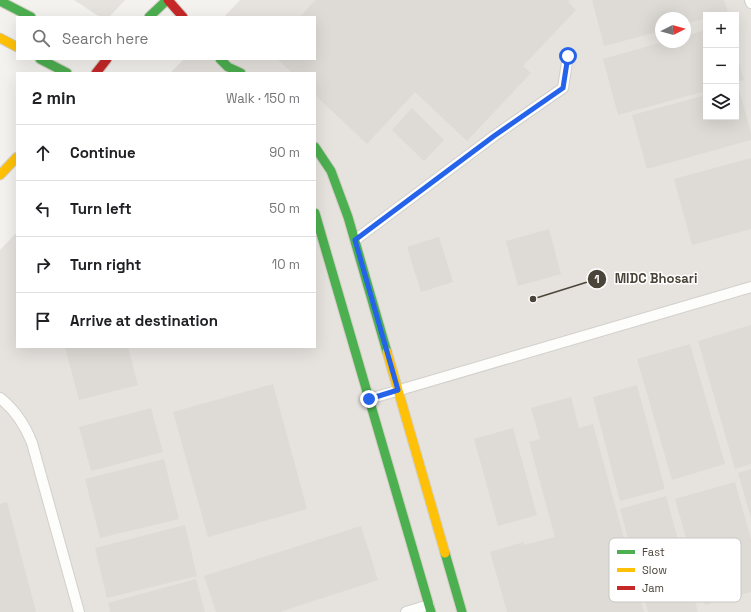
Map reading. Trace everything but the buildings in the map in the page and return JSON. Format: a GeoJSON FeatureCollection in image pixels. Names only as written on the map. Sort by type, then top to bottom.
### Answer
{"type":"FeatureCollection","features":[{"type":"Feature","properties":{"kind":"street"},"geometry":{"type":"LineString","coordinates":[[150,16],[167,0],[182,16]]}},
{"type":"Feature","properties":{"kind":"street"},"geometry":{"type":"LineString","coordinates":[[0,1],[28,16]]}},
{"type":"Feature","properties":{"kind":"street"},"geometry":{"type":"LineString","coordinates":[[0,38],[16,46]]}},
{"type":"Feature","properties":{"kind":"street"},"geometry":{"type":"LineString","coordinates":[[42,60],[65,72]]}},
{"type":"Feature","properties":{"kind":"street"},"geometry":{"type":"LineString","coordinates":[[97,72],[106,60]]}},
{"type":"Feature","properties":{"kind":"street"},"geometry":{"type":"LineString","coordinates":[[221,60],[228,70]]}},
{"type":"Feature","properties":{"kind":"street"},"geometry":{"type":"LineString","coordinates":[[316,148],[331,170],[355,240],[462,612]]}},
{"type":"Feature","properties":{"kind":"street"},"geometry":{"type":"LineString","coordinates":[[0,175],[16,158]]}},
{"type":"Feature","properties":{"kind":"street"},"geometry":{"type":"LineString","coordinates":[[316,216],[430,609]]}},
{"type":"Feature","properties":{"kind":"lane"},"geometry":{"type":"LineString","coordinates":[[355,240],[494,136],[563,88],[568,56]]}},
{"type":"Feature","properties":{"kind":"lane"},"geometry":{"type":"LineString","coordinates":[[369,399],[751,287]]}},
{"type":"Feature","properties":{"kind":"lane"},"geometry":{"type":"LineString","coordinates":[[0,398],[17,414],[26,428],[32,443],[79,612]]}},
{"type":"Feature","properties":{"kind":"lane"},"geometry":{"type":"LineString","coordinates":[[406,612],[430,609]]}},
{"type":"Feature","properties":{"kind":"shaded area"},"geometry":{"type":"Polygon","coordinates":[[[74,0],[125,0],[110,16],[98,16],[74,0]]]}},
{"type":"Feature","properties":{"kind":"shaded area"},"geometry":{"type":"Polygon","coordinates":[[[240,0],[751,0],[751,612],[0,612],[0,250],[16,233],[16,348],[316,348],[316,72],[171,72],[183,60],[316,60],[316,16],[225,16],[240,0]]]}},
{"type":"Feature","properties":{"kind":"traffic: fast"},"geometry":{"type":"LineString","coordinates":[[150,16],[167,0]]}},
{"type":"Feature","properties":{"kind":"traffic: fast"},"geometry":{"type":"LineString","coordinates":[[0,1],[29,16]]}},
{"type":"Feature","properties":{"kind":"traffic: fast"},"geometry":{"type":"LineString","coordinates":[[42,60],[65,72]]}},
{"type":"Feature","properties":{"kind":"traffic: fast"},"geometry":{"type":"LineString","coordinates":[[221,60],[228,67],[239,72]]}},
{"type":"Feature","properties":{"kind":"traffic: fast"},"geometry":{"type":"LineString","coordinates":[[316,148],[331,171],[348,217],[387,352]]}},
{"type":"Feature","properties":{"kind":"traffic: fast"},"geometry":{"type":"LineString","coordinates":[[316,216],[431,612]]}},
{"type":"Feature","properties":{"kind":"traffic: fast"},"geometry":{"type":"LineString","coordinates":[[445,553],[462,612]]}},
{"type":"Feature","properties":{"kind":"traffic: slow"},"geometry":{"type":"LineString","coordinates":[[0,38],[16,46]]}},
{"type":"Feature","properties":{"kind":"traffic: slow"},"geometry":{"type":"LineString","coordinates":[[0,175],[16,158]]}},
{"type":"Feature","properties":{"kind":"traffic: slow"},"geometry":{"type":"LineString","coordinates":[[387,352],[445,553]]}},
{"type":"Feature","properties":{"kind":"traffic: jam"},"geometry":{"type":"LineString","coordinates":[[168,0],[182,16]]}},
{"type":"Feature","properties":{"kind":"traffic: jam"},"geometry":{"type":"LineString","coordinates":[[97,72],[106,60]]}},
{"type":"Feature","properties":{"kind":"place","name":"MIDC Bhosari"},"geometry":{"type":"Point","coordinates":[533,299]}},
{"type":"Feature","properties":{"kind":"route"},"geometry":{"type":"LineString","coordinates":[[369,399],[398,390],[355,240],[414,198],[494,136],[563,88],[568,56]]}}]}
